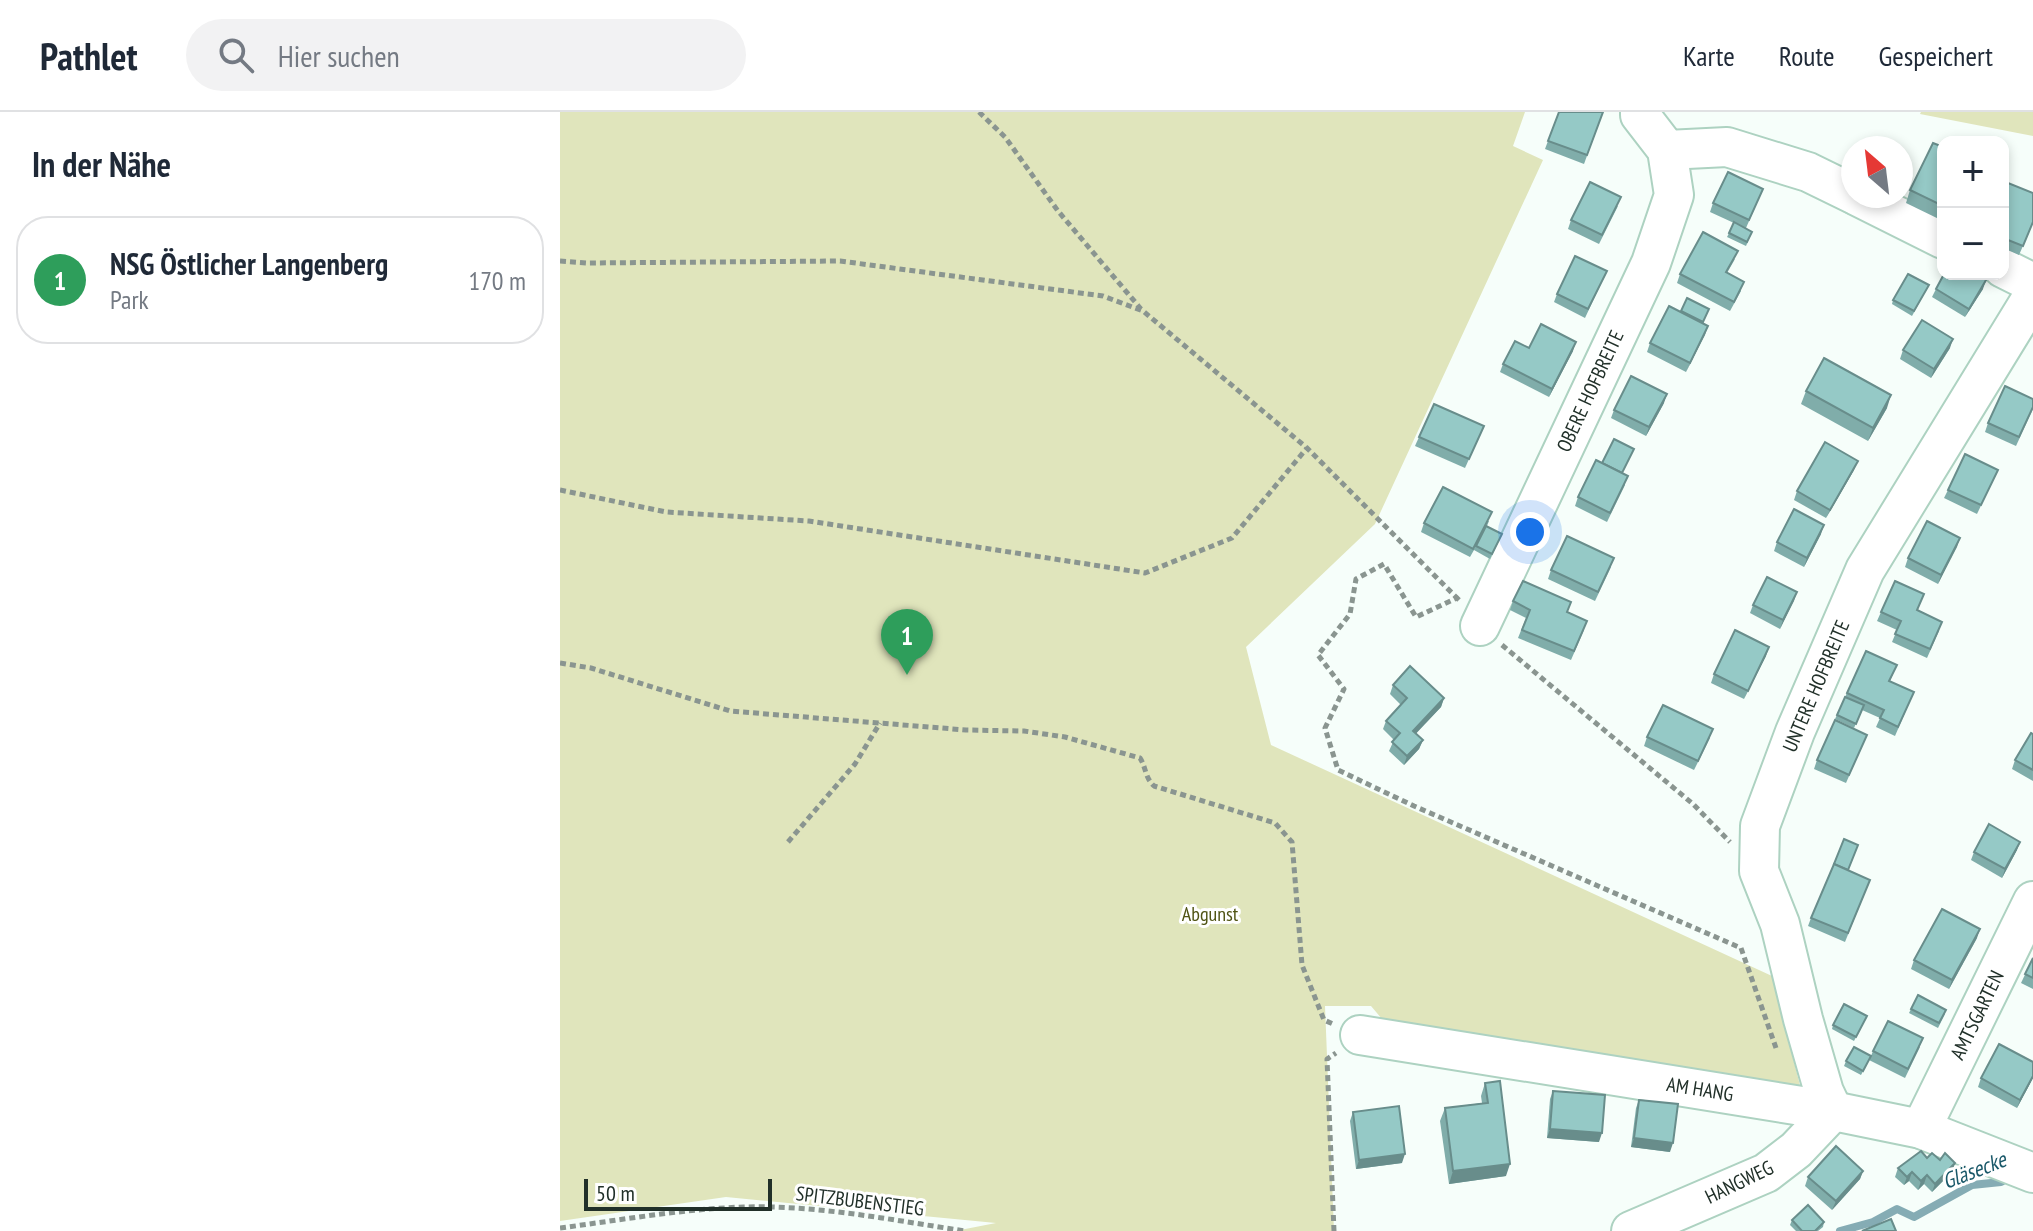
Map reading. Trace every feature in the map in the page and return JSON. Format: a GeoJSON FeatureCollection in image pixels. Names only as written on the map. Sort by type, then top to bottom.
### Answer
{"type":"FeatureCollection","features":[{"type":"Feature","properties":{"kind":"street"},"geometry":{"type":"LineString","coordinates":[[1640,112],[1667,150],[1727,147],[1808,172],[1841,188]]}},
{"type":"Feature","properties":{"kind":"street","name":"OBERE HOFBREITE"},"geometry":{"type":"LineString","coordinates":[[1468,612],[1651,263],[1674,195],[1667,150]]}},
{"type":"Feature","properties":{"kind":"street"},"geometry":{"type":"LineString","coordinates":[[1881,208],[1937,236]]}},
{"type":"Feature","properties":{"kind":"street"},"geometry":{"type":"LineString","coordinates":[[2009,271],[2033,283]]}},
{"type":"Feature","properties":{"kind":"street","name":"UNTERE HOFBREITE"},"geometry":{"type":"LineString","coordinates":[[1833,1111],[1824,1092],[1803,1019],[1780,924],[1759,871],[1760,826],[1795,732],[1865,570],[2033,296]]}},
{"type":"Feature","properties":{"kind":"street","name":"AMTSGARTEN"},"geometry":{"type":"LineString","coordinates":[[1921,1129],[2033,901]]}},
{"type":"Feature","properties":{"kind":"street","name":"AM HANG"},"geometry":{"type":"LineString","coordinates":[[1360,1035],[1833,1111],[1921,1129],[2025,1169]]}},
{"type":"Feature","properties":{"kind":"street","name":"HANGWEG"},"geometry":{"type":"LineString","coordinates":[[1631,1231],[1766,1173],[1796,1150],[1833,1111]]}},
{"type":"Feature","properties":{"kind":"path"},"geometry":{"type":"LineString","coordinates":[[979,112],[1005,137],[1058,211],[1143,311],[1307,448],[1468,612],[1693,804],[1759,871]]}},
{"type":"Feature","properties":{"kind":"path"},"geometry":{"type":"LineString","coordinates":[[560,261],[840,261],[1103,296],[1143,311]]}},
{"type":"Feature","properties":{"kind":"path"},"geometry":{"type":"LineString","coordinates":[[560,490],[666,512],[809,521],[1145,573],[1232,538],[1307,448]]}},
{"type":"Feature","properties":{"kind":"path"},"geometry":{"type":"LineString","coordinates":[[1468,612],[1416,617],[1384,564],[1356,579],[1350,614],[1318,655],[1344,689],[1325,728],[1338,770],[1741,948],[1778,1052]]}},
{"type":"Feature","properties":{"kind":"path"},"geometry":{"type":"LineString","coordinates":[[560,663],[591,668],[730,711],[1024,731],[1065,737],[1140,758],[1148,781],[1154,786],[1231,807],[1275,823],[1292,842],[1302,965],[1324,1020],[1360,1035]]}},
{"type":"Feature","properties":{"kind":"path"},"geometry":{"type":"LineString","coordinates":[[788,842],[855,764],[880,723]]}},
{"type":"Feature","properties":{"kind":"path"},"geometry":{"type":"LineString","coordinates":[[1334,1231],[1327,1059],[1360,1035]]}},
{"type":"Feature","properties":{"kind":"path","name":"SPITZBUBENSTIEG"},"geometry":{"type":"LineString","coordinates":[[560,1228],[688,1211],[745,1207],[802,1209],[965,1231]]}},
{"type":"Feature","properties":{"kind":"green space","name":"Abgunst"},"geometry":{"type":"Polygon","coordinates":[[[560,112],[1525,112],[1513,146],[1543,160],[1375,524],[1246,647],[1271,745],[1772,976],[1804,1101],[1393,1032],[1371,1006],[1325,1006],[1334,1231],[955,1231],[996,1223],[726,1197],[560,1221],[560,112]]]}},
{"type":"Feature","properties":{"kind":"green space"},"geometry":{"type":"Polygon","coordinates":[[[2033,112],[2033,136],[1920,114],[2033,112]]]}},
{"type":"Feature","properties":{"kind":"building"},"geometry":{"type":"Polygon","coordinates":[[[1559,112],[1603,112],[1587,155],[1548,141],[1559,112]]]}},
{"type":"Feature","properties":{"kind":"building"},"geometry":{"type":"Polygon","coordinates":[[[1933,143],[1937,145],[1937,203],[1913,191],[1913,184],[1933,143]]]}},
{"type":"Feature","properties":{"kind":"building"},"geometry":{"type":"Polygon","coordinates":[[[1728,172],[1763,189],[1749,220],[1713,203],[1728,172]]]}},
{"type":"Feature","properties":{"kind":"building"},"geometry":{"type":"Polygon","coordinates":[[[1590,182],[1621,197],[1602,235],[1571,220],[1590,182]]]}},
{"type":"Feature","properties":{"kind":"building"},"geometry":{"type":"Polygon","coordinates":[[[2009,183],[2033,193],[2033,222],[2023,246],[2009,240],[2009,183]]]}},
{"type":"Feature","properties":{"kind":"building"},"geometry":{"type":"Polygon","coordinates":[[[1734,222],[1752,232],[1747,242],[1729,233],[1734,222]]]}},
{"type":"Feature","properties":{"kind":"building"},"geometry":{"type":"Polygon","coordinates":[[[1703,232],[1738,251],[1726,272],[1744,282],[1734,302],[1680,274],[1703,232]]]}},
{"type":"Feature","properties":{"kind":"building"},"geometry":{"type":"Polygon","coordinates":[[[1575,256],[1607,271],[1588,309],[1557,294],[1575,256]]]}},
{"type":"Feature","properties":{"kind":"building"},"geometry":{"type":"Polygon","coordinates":[[[1908,274],[1929,285],[1914,311],[1893,300],[1908,274]]]}},
{"type":"Feature","properties":{"kind":"building"},"geometry":{"type":"Polygon","coordinates":[[[1941,280],[1986,280],[1969,309],[1936,289],[1941,280]]]}},
{"type":"Feature","properties":{"kind":"building"},"geometry":{"type":"Polygon","coordinates":[[[1687,298],[1709,309],[1703,322],[1681,311],[1687,298]]]}},
{"type":"Feature","properties":{"kind":"building"},"geometry":{"type":"Polygon","coordinates":[[[1669,306],[1708,326],[1690,363],[1650,343],[1669,306]]]}},
{"type":"Feature","properties":{"kind":"building"},"geometry":{"type":"Polygon","coordinates":[[[1922,320],[1953,339],[1934,369],[1903,350],[1922,320]]]}},
{"type":"Feature","properties":{"kind":"building"},"geometry":{"type":"Polygon","coordinates":[[[1541,324],[1576,342],[1552,389],[1503,364],[1515,341],[1529,348],[1541,324]]]}},
{"type":"Feature","properties":{"kind":"building"},"geometry":{"type":"Polygon","coordinates":[[[1824,358],[1891,395],[1873,428],[1806,391],[1824,358]]]}},
{"type":"Feature","properties":{"kind":"building"},"geometry":{"type":"Polygon","coordinates":[[[1631,376],[1667,394],[1649,427],[1614,410],[1631,376]]]}},
{"type":"Feature","properties":{"kind":"building"},"geometry":{"type":"Polygon","coordinates":[[[2005,386],[2033,399],[2033,407],[2019,437],[1988,423],[2005,386]]]}},
{"type":"Feature","properties":{"kind":"building"},"geometry":{"type":"Polygon","coordinates":[[[1434,404],[1484,426],[1469,459],[1419,437],[1434,404]]]}},
{"type":"Feature","properties":{"kind":"building"},"geometry":{"type":"Polygon","coordinates":[[[1614,439],[1634,449],[1622,473],[1602,463],[1614,439]]]}},
{"type":"Feature","properties":{"kind":"building"},"geometry":{"type":"Polygon","coordinates":[[[1825,442],[1858,461],[1830,510],[1797,491],[1825,442]]]}},
{"type":"Feature","properties":{"kind":"building"},"geometry":{"type":"Polygon","coordinates":[[[1965,454],[1998,470],[1981,505],[1948,490],[1965,454]]]}},
{"type":"Feature","properties":{"kind":"building"},"geometry":{"type":"Polygon","coordinates":[[[1596,460],[1628,476],[1610,513],[1578,497],[1596,460]]]}},
{"type":"Feature","properties":{"kind":"building"},"geometry":{"type":"Polygon","coordinates":[[[1443,487],[1492,512],[1473,549],[1424,523],[1443,487]]]}},
{"type":"Feature","properties":{"kind":"building"},"geometry":{"type":"Polygon","coordinates":[[[1794,509],[1824,525],[1807,558],[1777,542],[1794,509]]]}},
{"type":"Feature","properties":{"kind":"building"},"geometry":{"type":"Polygon","coordinates":[[[1927,521],[1960,538],[1941,575],[1908,558],[1927,521]]]}},
{"type":"Feature","properties":{"kind":"building"},"geometry":{"type":"Polygon","coordinates":[[[1486,526],[1502,534],[1492,554],[1476,546],[1486,526]]]}},
{"type":"Feature","properties":{"kind":"building"},"geometry":{"type":"Polygon","coordinates":[[[1567,536],[1614,558],[1598,592],[1551,570],[1567,536]]]}},
{"type":"Feature","properties":{"kind":"building"},"geometry":{"type":"Polygon","coordinates":[[[1767,577],[1797,592],[1783,620],[1753,605],[1767,577]]]}},
{"type":"Feature","properties":{"kind":"building"},"geometry":{"type":"Polygon","coordinates":[[[1523,581],[1571,602],[1567,612],[1587,621],[1574,651],[1522,630],[1530,610],[1513,601],[1523,581]]]}},
{"type":"Feature","properties":{"kind":"building"},"geometry":{"type":"Polygon","coordinates":[[[1895,581],[1924,594],[1917,610],[1942,622],[1930,649],[1895,634],[1901,621],[1881,612],[1895,581]]]}},
{"type":"Feature","properties":{"kind":"building"},"geometry":{"type":"Polygon","coordinates":[[[1735,630],[1769,647],[1748,691],[1714,674],[1735,630]]]}},
{"type":"Feature","properties":{"kind":"building"},"geometry":{"type":"Polygon","coordinates":[[[1866,651],[1897,665],[1889,681],[1914,692],[1898,727],[1880,718],[1884,710],[1847,693],[1866,651]]]}},
{"type":"Feature","properties":{"kind":"building"},"geometry":{"type":"Polygon","coordinates":[[[1410,666],[1444,698],[1413,731],[1423,740],[1407,756],[1392,742],[1400,733],[1386,721],[1407,698],[1393,685],[1410,666]]]}},
{"type":"Feature","properties":{"kind":"building"},"geometry":{"type":"Polygon","coordinates":[[[1845,697],[1864,705],[1856,724],[1837,715],[1845,697]]]}},
{"type":"Feature","properties":{"kind":"building"},"geometry":{"type":"Polygon","coordinates":[[[1663,705],[1713,729],[1698,761],[1647,737],[1663,705]]]}},
{"type":"Feature","properties":{"kind":"building"},"geometry":{"type":"Polygon","coordinates":[[[1835,720],[1867,735],[1849,775],[1817,760],[1835,720]]]}},
{"type":"Feature","properties":{"kind":"building"},"geometry":{"type":"Polygon","coordinates":[[[2033,734],[2033,770],[2015,760],[2033,734]]]}},
{"type":"Feature","properties":{"kind":"building"},"geometry":{"type":"Polygon","coordinates":[[[1989,824],[2020,842],[2005,869],[1974,852],[1989,824]]]}},
{"type":"Feature","properties":{"kind":"building"},"geometry":{"type":"Polygon","coordinates":[[[1844,839],[1858,845],[1848,870],[1834,864],[1844,839]]]}},
{"type":"Feature","properties":{"kind":"building"},"geometry":{"type":"Polygon","coordinates":[[[1834,864],[1870,880],[1848,933],[1811,918],[1834,864]]]}},
{"type":"Feature","properties":{"kind":"building"},"geometry":{"type":"Polygon","coordinates":[[[1942,909],[1980,929],[1952,980],[1914,960],[1942,909]]]}},
{"type":"Feature","properties":{"kind":"building"},"geometry":{"type":"Polygon","coordinates":[[[2033,958],[2033,978],[2025,974],[2033,958]]]}},
{"type":"Feature","properties":{"kind":"building"},"geometry":{"type":"Polygon","coordinates":[[[1918,995],[1946,1010],[1939,1023],[1911,1009],[1918,995]]]}},
{"type":"Feature","properties":{"kind":"building"},"geometry":{"type":"Polygon","coordinates":[[[1844,1004],[1867,1016],[1856,1037],[1833,1025],[1844,1004]]]}},
{"type":"Feature","properties":{"kind":"building"},"geometry":{"type":"Polygon","coordinates":[[[1888,1021],[1923,1038],[1908,1069],[1873,1051],[1888,1021]]]}},
{"type":"Feature","properties":{"kind":"building"},"geometry":{"type":"Polygon","coordinates":[[[1999,1044],[2033,1062],[2033,1076],[2020,1100],[1981,1078],[1999,1044]]]}},
{"type":"Feature","properties":{"kind":"building"},"geometry":{"type":"Polygon","coordinates":[[[1854,1047],[1871,1056],[1863,1071],[1846,1061],[1854,1047]]]}},
{"type":"Feature","properties":{"kind":"building"},"geometry":{"type":"Polygon","coordinates":[[[1500,1081],[1510,1164],[1453,1171],[1445,1108],[1488,1103],[1485,1083],[1500,1081]]]}},
{"type":"Feature","properties":{"kind":"building"},"geometry":{"type":"Polygon","coordinates":[[[1553,1091],[1605,1095],[1602,1133],[1550,1129],[1553,1091]]]}},
{"type":"Feature","properties":{"kind":"building"},"geometry":{"type":"Polygon","coordinates":[[[1639,1100],[1678,1104],[1673,1143],[1634,1138],[1639,1100]]]}},
{"type":"Feature","properties":{"kind":"building"},"geometry":{"type":"Polygon","coordinates":[[[1399,1106],[1405,1154],[1359,1160],[1353,1112],[1399,1106]]]}},
{"type":"Feature","properties":{"kind":"building"},"geometry":{"type":"Polygon","coordinates":[[[1836,1146],[1863,1171],[1836,1201],[1808,1177],[1836,1146]]]}},
{"type":"Feature","properties":{"kind":"building"},"geometry":{"type":"Polygon","coordinates":[[[1921,1151],[1927,1158],[1932,1153],[1940,1160],[1945,1153],[1955,1163],[1935,1184],[1927,1175],[1921,1181],[1912,1172],[1907,1177],[1898,1168],[1921,1151]]]}},
{"type":"Feature","properties":{"kind":"building"},"geometry":{"type":"Polygon","coordinates":[[[1808,1205],[1824,1222],[1815,1231],[1802,1231],[1792,1220],[1808,1205]]]}},
{"type":"Feature","properties":{"kind":"building"},"geometry":{"type":"Polygon","coordinates":[[[1891,1219],[1896,1231],[1862,1231],[1891,1219]]]}},
{"type":"Feature","properties":{"kind":"waterway","name":"Gläsecke"},"geometry":{"type":"LineString","coordinates":[[1840,1231],[1873,1222],[1897,1209],[1914,1217],[1972,1185],[2001,1182],[2012,1176]]}},
{"type":"Feature","properties":{"kind":"place","name":"NSG Östlicher Langenberg"},"geometry":{"type":"Point","coordinates":[907,675]}}]}
